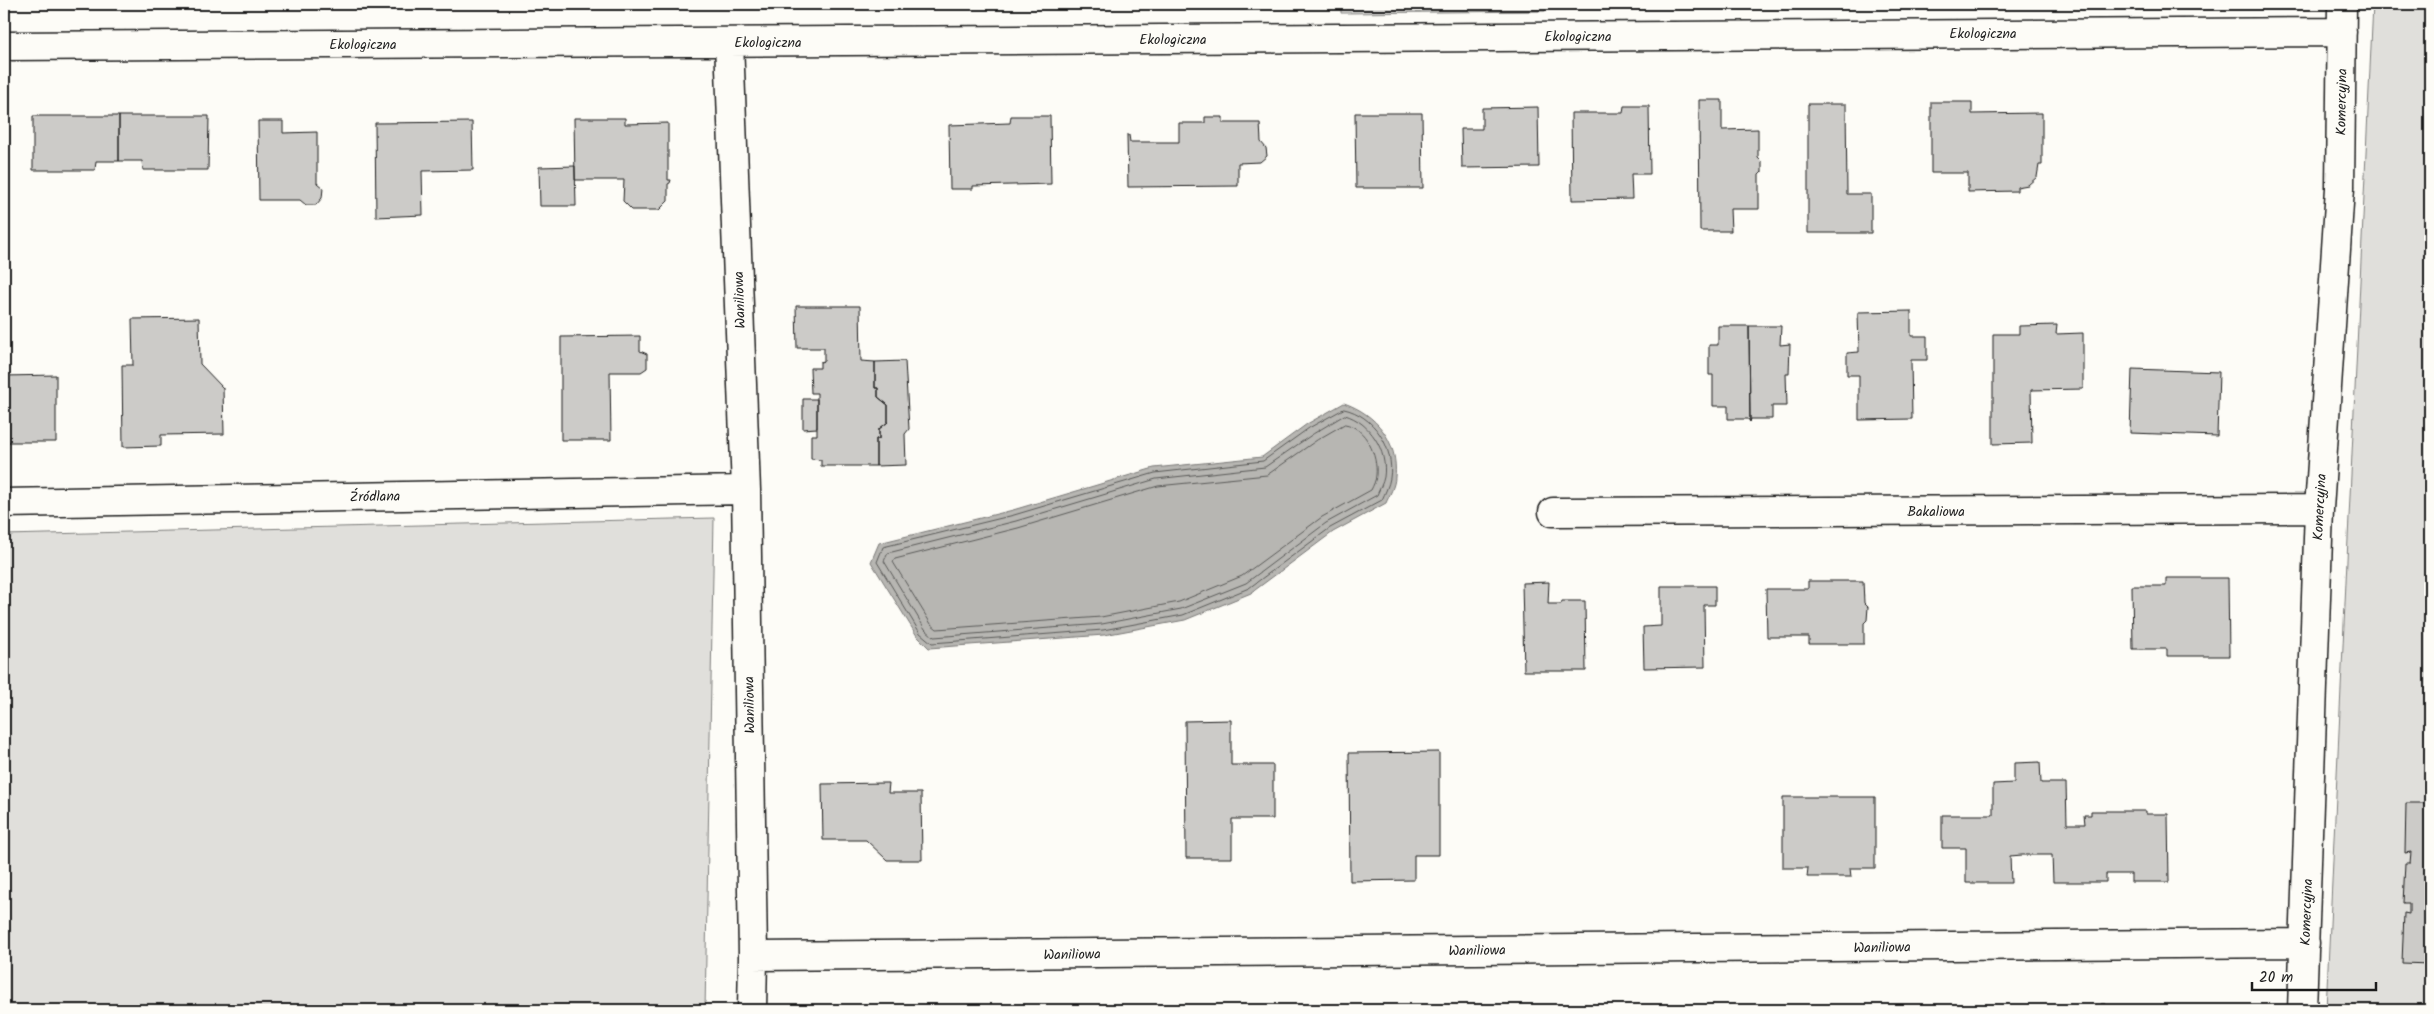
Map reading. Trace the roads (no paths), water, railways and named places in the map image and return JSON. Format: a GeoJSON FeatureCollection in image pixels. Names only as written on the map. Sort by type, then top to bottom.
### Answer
{"type":"FeatureCollection","features":[{"type":"Feature","properties":{"kind":"street","name":"Komercyjna"},"geometry":{"type":"LineString","coordinates":[[2302,1010],[2306,943],[2319,509],[2340,188],[2342,4]]}},
{"type":"Feature","properties":{"kind":"street","name":"Ekologiczna"},"geometry":{"type":"LineString","coordinates":[[4,46],[2342,32]]}},
{"type":"Feature","properties":{"kind":"street","name":"Waniliowa"},"geometry":{"type":"LineString","coordinates":[[729,42],[746,490],[753,956],[2306,943]]}},
{"type":"Feature","properties":{"kind":"street","name":"Źródlana"},"geometry":{"type":"LineString","coordinates":[[4,503],[746,490]]}},
{"type":"Feature","properties":{"kind":"street","name":"Bakaliowa"},"geometry":{"type":"LineString","coordinates":[[1553,512],[2319,509]]}},
{"type":"Feature","properties":{"kind":"street"},"geometry":{"type":"LineString","coordinates":[[752,1010],[753,956]]}},
{"type":"Feature","properties":{"kind":"water"},"geometry":{"type":"Polygon","coordinates":[[[1344,403],[1366,414],[1383,431],[1389,441],[1395,464],[1395,480],[1386,503],[1333,532],[1251,593],[1185,620],[1104,635],[929,648],[917,636],[871,562],[879,543],[1013,510],[1154,468],[1262,457],[1307,424],[1344,403]]]}}]}
